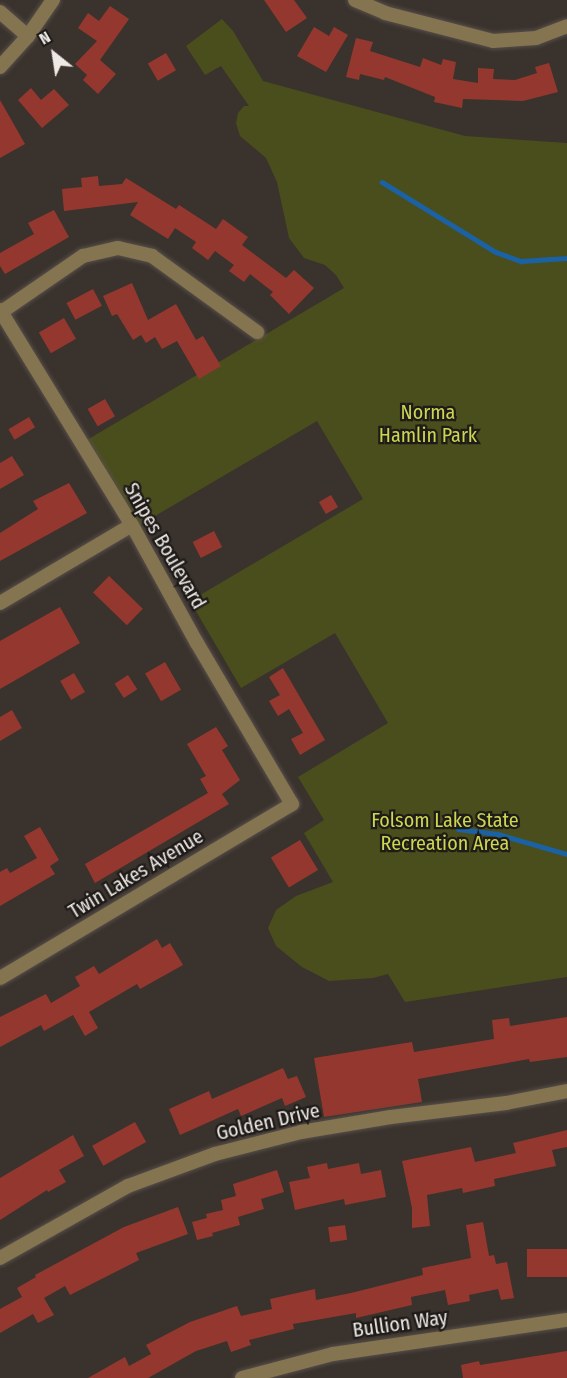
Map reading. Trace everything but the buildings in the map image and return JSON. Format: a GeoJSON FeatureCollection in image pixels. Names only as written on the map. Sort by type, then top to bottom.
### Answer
{"type":"FeatureCollection","features":[{"type":"Feature","properties":{"kind":"street"},"geometry":{"type":"LineString","coordinates":[[0,67],[28,36],[53,0]]}},
{"type":"Feature","properties":{"kind":"street"},"geometry":{"type":"LineString","coordinates":[[355,0],[386,13],[493,41],[536,38],[567,26]]}},
{"type":"Feature","properties":{"kind":"street"},"geometry":{"type":"LineString","coordinates":[[0,12],[28,36]]}},
{"type":"Feature","properties":{"kind":"street"},"geometry":{"type":"LineString","coordinates":[[0,311],[83,256],[106,249],[129,249],[152,256],[257,332]]}},
{"type":"Feature","properties":{"kind":"street","name":"Snipes Boulevard"},"geometry":{"type":"LineString","coordinates":[[0,311],[132,525],[197,644],[292,804]]}},
{"type":"Feature","properties":{"kind":"street"},"geometry":{"type":"LineString","coordinates":[[0,603],[132,525]]}},
{"type":"Feature","properties":{"kind":"street","name":"Twin Lakes Avenue"},"geometry":{"type":"LineString","coordinates":[[0,978],[292,804]]}},
{"type":"Feature","properties":{"kind":"street","name":"Golden Drive"},"geometry":{"type":"LineString","coordinates":[[0,1258],[128,1186],[226,1151],[301,1132],[506,1103],[567,1091]]}},
{"type":"Feature","properties":{"kind":"street","name":"Bullion Way"},"geometry":{"type":"LineString","coordinates":[[242,1378],[333,1354],[567,1320]]}},
{"type":"Feature","properties":{"kind":"green space"},"geometry":{"type":"Polygon","coordinates":[[[222,19],[233,31],[263,81],[465,136],[567,143],[567,977],[405,1002],[388,974],[373,978],[329,981],[302,967],[276,946],[268,928],[276,910],[296,896],[333,882],[304,833],[324,820],[298,777],[388,723],[335,633],[241,688],[190,601],[363,499],[317,421],[138,526],[87,440],[344,288],[336,275],[325,265],[304,258],[289,238],[277,182],[266,158],[240,136],[236,123],[238,113],[244,106],[249,106],[221,66],[205,75],[186,46],[222,19]]]}},
{"type":"Feature","properties":{"kind":"waterway"},"geometry":{"type":"LineString","coordinates":[[382,182],[496,252],[521,261],[567,258]]}},
{"type":"Feature","properties":{"kind":"waterway"},"geometry":{"type":"LineString","coordinates":[[458,829],[498,834],[567,854]]}},
{"type":"Feature","properties":{"kind":"park label","name":"Norma Hamlin Park"},"geometry":{"type":"Point","coordinates":[428,424]}},
{"type":"Feature","properties":{"kind":"park label","name":"Folsom Lake State Recreation Area"},"geometry":{"type":"Point","coordinates":[445,832]}}]}
